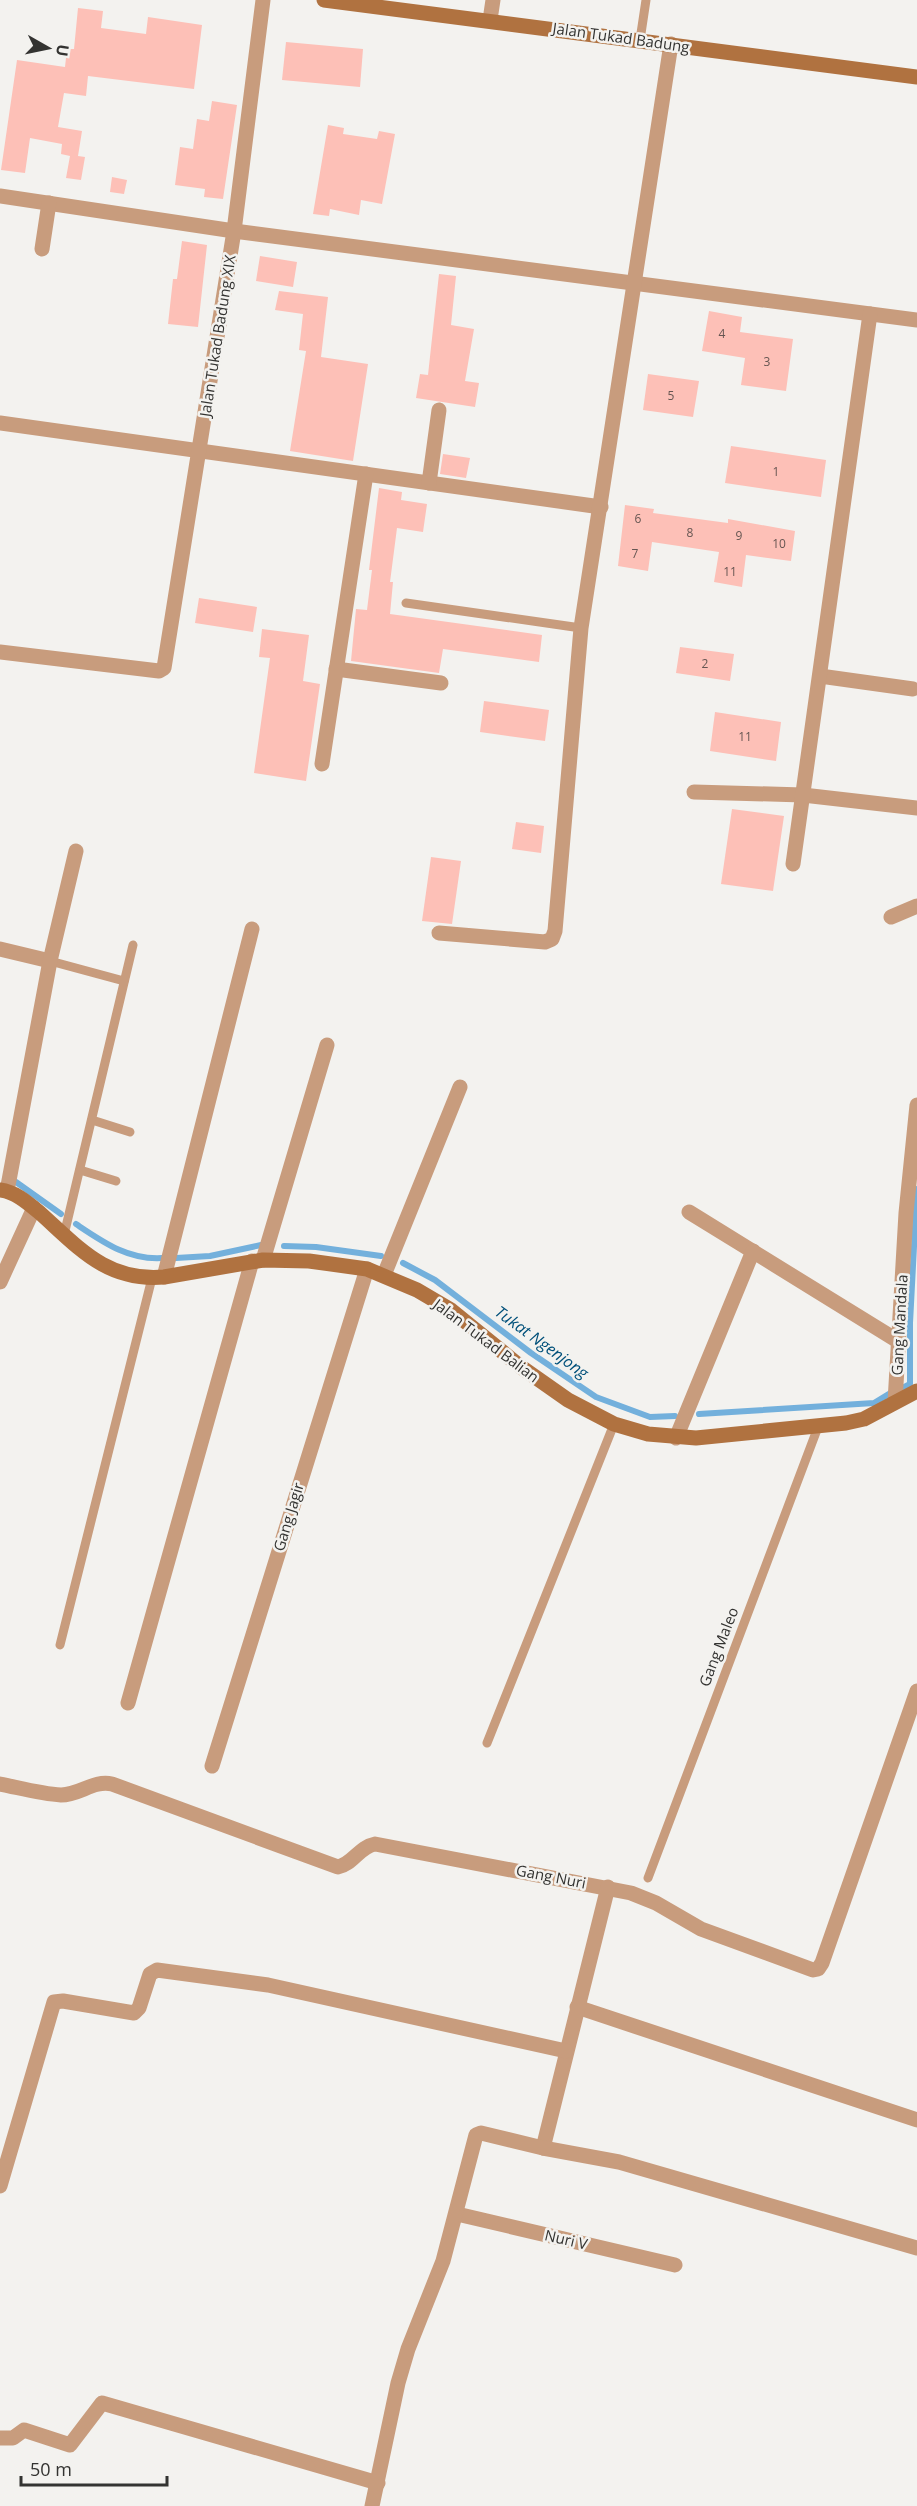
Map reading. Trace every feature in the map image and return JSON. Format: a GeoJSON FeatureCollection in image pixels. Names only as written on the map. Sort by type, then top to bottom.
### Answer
{"type":"FeatureCollection","features":[{"type":"Feature","properties":{"kind":"street","name":"Jalan Tukad Badung XIX"},"geometry":{"type":"LineString","coordinates":[[0,652],[163,670],[234,231],[263,0]]}},
{"type":"Feature","properties":{"kind":"street","name":"Jalan Tukad Badung"},"geometry":{"type":"LineString","coordinates":[[324,0],[917,77]]}},
{"type":"Feature","properties":{"kind":"street"},"geometry":{"type":"LineString","coordinates":[[490,20],[493,0]]}},
{"type":"Feature","properties":{"kind":"street"},"geometry":{"type":"LineString","coordinates":[[439,933],[545,942],[554,935],[581,628],[670,44]]}},
{"type":"Feature","properties":{"kind":"street"},"geometry":{"type":"LineString","coordinates":[[0,196],[234,231],[917,320]]}},
{"type":"Feature","properties":{"kind":"street"},"geometry":{"type":"LineString","coordinates":[[42,249],[49,204]]}},
{"type":"Feature","properties":{"kind":"street"},"geometry":{"type":"LineString","coordinates":[[794,864],[870,314]]}},
{"type":"Feature","properties":{"kind":"street"},"geometry":{"type":"LineString","coordinates":[[429,483],[439,410]]}},
{"type":"Feature","properties":{"kind":"street"},"geometry":{"type":"LineString","coordinates":[[0,423],[200,449],[601,507]]}},
{"type":"Feature","properties":{"kind":"street"},"geometry":{"type":"LineString","coordinates":[[322,764],[366,474]]}},
{"type":"Feature","properties":{"kind":"street"},"geometry":{"type":"LineString","coordinates":[[336,669],[441,683]]}},
{"type":"Feature","properties":{"kind":"street"},"geometry":{"type":"LineString","coordinates":[[820,676],[914,689]]}},
{"type":"Feature","properties":{"kind":"street"},"geometry":{"type":"LineString","coordinates":[[694,792],[802,795],[917,808]]}},
{"type":"Feature","properties":{"kind":"street"},"geometry":{"type":"LineString","coordinates":[[4,1190],[50,961],[76,851]]}},
{"type":"Feature","properties":{"kind":"street"},"geometry":{"type":"LineString","coordinates":[[891,916],[917,906]]}},
{"type":"Feature","properties":{"kind":"street"},"geometry":{"type":"LineString","coordinates":[[158,1278],[252,929]]}},
{"type":"Feature","properties":{"kind":"street"},"geometry":{"type":"LineString","coordinates":[[0,949],[50,961]]}},
{"type":"Feature","properties":{"kind":"street"},"geometry":{"type":"LineString","coordinates":[[128,1703],[257,1260],[327,1045]]}},
{"type":"Feature","properties":{"kind":"street"},"geometry":{"type":"LineString","coordinates":[[384,1275],[460,1087]]}},
{"type":"Feature","properties":{"kind":"street","name":"Gang Mandala"},"geometry":{"type":"LineString","coordinates":[[895,1402],[906,1213],[917,1105]]}},
{"type":"Feature","properties":{"kind":"street","name":"Jalan Tukad Balian"},"geometry":{"type":"LineString","coordinates":[[4,1190],[34,1208],[84,1254],[107,1269],[158,1278],[257,1260],[309,1261],[362,1268],[384,1275],[451,1310],[547,1387],[614,1424],[648,1434],[676,1438],[730,1436],[818,1427],[864,1419],[917,1391]]}},
{"type":"Feature","properties":{"kind":"street"},"geometry":{"type":"LineString","coordinates":[[0,1282],[34,1208]]}},
{"type":"Feature","properties":{"kind":"street"},"geometry":{"type":"LineString","coordinates":[[689,1212],[898,1341]]}},
{"type":"Feature","properties":{"kind":"street"},"geometry":{"type":"LineString","coordinates":[[676,1438],[753,1251]]}},
{"type":"Feature","properties":{"kind":"street","name":"Gang Jagir"},"geometry":{"type":"LineString","coordinates":[[270,1543],[362,1268]]}},
{"type":"Feature","properties":{"kind":"street","name":"Gang Jagir"},"geometry":{"type":"LineString","coordinates":[[212,1766],[362,1268]]}},
{"type":"Feature","properties":{"kind":"street","name":"Gang Nuri"},"geometry":{"type":"LineString","coordinates":[[0,1784],[61,1795],[78,1792],[96,1783],[112,1784],[338,1867],[345,1865],[366,1845],[375,1844],[608,1887],[656,1903],[701,1929],[813,1970],[818,1969],[917,1691]]}},
{"type":"Feature","properties":{"kind":"street"},"geometry":{"type":"LineString","coordinates":[[543,2148],[608,1887]]}},
{"type":"Feature","properties":{"kind":"street"},"geometry":{"type":"LineString","coordinates":[[0,2186],[54,2002],[63,2001],[134,2013],[139,2008],[150,1974],[157,1970],[268,1985],[566,2051]]}},
{"type":"Feature","properties":{"kind":"street"},"geometry":{"type":"LineString","coordinates":[[577,2007],[917,2120]]}},
{"type":"Feature","properties":{"kind":"street"},"geometry":{"type":"LineString","coordinates":[[372,2506],[398,2383],[408,2349],[443,2261],[476,2135],[481,2133],[493,2135],[543,2148],[619,2162],[917,2248]]}},
{"type":"Feature","properties":{"kind":"street","name":"Nuri V"},"geometry":{"type":"LineString","coordinates":[[457,2214],[675,2265]]}},
{"type":"Feature","properties":{"kind":"street"},"geometry":{"type":"LineString","coordinates":[[0,2438],[13,2438],[24,2430],[70,2445],[102,2403],[378,2483]]}},
{"type":"Feature","properties":{"kind":"lane"},"geometry":{"type":"LineString","coordinates":[[640,40],[646,0]]}},
{"type":"Feature","properties":{"kind":"lane"},"geometry":{"type":"LineString","coordinates":[[406,603],[581,628]]}},
{"type":"Feature","properties":{"kind":"lane"},"geometry":{"type":"LineString","coordinates":[[64,1235],[133,945]]}},
{"type":"Feature","properties":{"kind":"lane"},"geometry":{"type":"LineString","coordinates":[[50,961],[124,981]]}},
{"type":"Feature","properties":{"kind":"lane"},"geometry":{"type":"LineString","coordinates":[[92,1120],[130,1132]]}},
{"type":"Feature","properties":{"kind":"lane"},"geometry":{"type":"LineString","coordinates":[[80,1170],[116,1180]]}},
{"type":"Feature","properties":{"kind":"lane"},"geometry":{"type":"LineString","coordinates":[[60,1645],[158,1278]]}},
{"type":"Feature","properties":{"kind":"lane"},"geometry":{"type":"LineString","coordinates":[[487,1743],[614,1424]]}},
{"type":"Feature","properties":{"kind":"lane","name":"Gang Maleo"},"geometry":{"type":"LineString","coordinates":[[648,1878],[818,1427]]}},
{"type":"Feature","properties":{"kind":"building"},"geometry":{"type":"Polygon","coordinates":[[[78,8],[103,11],[101,28],[146,34],[148,17],[202,25],[194,89],[88,76],[86,96],[64,93],[58,127],[82,131],[78,156],[85,157],[81,180],[66,178],[70,156],[61,154],[62,144],[30,138],[25,173],[1,170],[17,60],[65,67],[67,49],[74,49],[78,8]]]}},
{"type":"Feature","properties":{"kind":"building"},"geometry":{"type":"Polygon","coordinates":[[[286,42],[363,49],[360,87],[282,80],[286,42]]]}},
{"type":"Feature","properties":{"kind":"building"},"geometry":{"type":"Polygon","coordinates":[[[212,101],[237,105],[223,199],[204,197],[205,189],[175,185],[180,147],[193,149],[197,119],[209,121],[212,101]]]}},
{"type":"Feature","properties":{"kind":"building"},"geometry":{"type":"Polygon","coordinates":[[[328,125],[344,128],[343,134],[377,139],[379,131],[395,134],[382,204],[361,200],[359,215],[330,209],[329,216],[313,214],[328,125]]]}},
{"type":"Feature","properties":{"kind":"building"},"geometry":{"type":"Polygon","coordinates":[[[112,177],[127,180],[124,194],[110,192],[112,177]]]}},
{"type":"Feature","properties":{"kind":"building"},"geometry":{"type":"Polygon","coordinates":[[[182,241],[207,245],[198,327],[168,324],[173,279],[177,279],[182,241]]]}},
{"type":"Feature","properties":{"kind":"building"},"geometry":{"type":"Polygon","coordinates":[[[260,256],[297,262],[293,287],[256,281],[260,256]]]}},
{"type":"Feature","properties":{"kind":"building"},"geometry":{"type":"Polygon","coordinates":[[[439,274],[456,276],[451,325],[474,329],[465,381],[479,383],[475,407],[416,398],[420,374],[428,375],[439,274]]]}},
{"type":"Feature","properties":{"kind":"building"},"geometry":{"type":"Polygon","coordinates":[[[279,291],[328,297],[321,357],[368,364],[353,461],[290,451],[306,351],[299,350],[303,314],[275,310],[279,291]]]}},
{"type":"Feature","properties":{"kind":"building"},"geometry":{"type":"Polygon","coordinates":[[[709,311],[742,317],[740,332],[793,339],[786,391],[741,385],[745,358],[702,351],[709,311]]]}},
{"type":"Feature","properties":{"kind":"building"},"geometry":{"type":"Polygon","coordinates":[[[648,374],[699,381],[693,417],[643,410],[648,374]]]}},
{"type":"Feature","properties":{"kind":"building"},"geometry":{"type":"Polygon","coordinates":[[[731,446],[826,460],[821,497],[725,483],[731,446]]]}},
{"type":"Feature","properties":{"kind":"building"},"geometry":{"type":"Polygon","coordinates":[[[443,454],[470,458],[466,478],[440,474],[443,454]]]}},
{"type":"Feature","properties":{"kind":"building"},"geometry":{"type":"Polygon","coordinates":[[[379,488],[402,492],[401,500],[427,504],[423,532],[397,528],[390,582],[393,582],[390,614],[542,635],[539,662],[443,649],[439,673],[351,661],[356,609],[367,610],[372,570],[369,570],[379,488]]]}},
{"type":"Feature","properties":{"kind":"building"},"geometry":{"type":"Polygon","coordinates":[[[625,505],[654,509],[653,513],[728,523],[728,519],[795,531],[791,561],[746,555],[742,587],[714,582],[719,552],[652,542],[648,571],[618,566],[625,505]]]}},
{"type":"Feature","properties":{"kind":"building"},"geometry":{"type":"Polygon","coordinates":[[[199,598],[257,607],[253,632],[195,623],[199,598]]]}},
{"type":"Feature","properties":{"kind":"building"},"geometry":{"type":"Polygon","coordinates":[[[262,629],[309,635],[303,681],[320,684],[306,781],[254,773],[270,658],[259,657],[262,629]]]}},
{"type":"Feature","properties":{"kind":"building"},"geometry":{"type":"Polygon","coordinates":[[[680,647],[734,654],[730,681],[676,673],[680,647]]]}},
{"type":"Feature","properties":{"kind":"building"},"geometry":{"type":"Polygon","coordinates":[[[484,701],[549,710],[545,741],[480,732],[484,701]]]}},
{"type":"Feature","properties":{"kind":"building"},"geometry":{"type":"Polygon","coordinates":[[[715,712],[781,722],[776,761],[710,751],[715,712]]]}},
{"type":"Feature","properties":{"kind":"building"},"geometry":{"type":"Polygon","coordinates":[[[732,809],[784,816],[773,891],[721,884],[732,809]]]}},
{"type":"Feature","properties":{"kind":"building"},"geometry":{"type":"Polygon","coordinates":[[[516,822],[544,826],[541,853],[512,849],[516,822]]]}},
{"type":"Feature","properties":{"kind":"building"},"geometry":{"type":"Polygon","coordinates":[[[431,857],[461,861],[452,924],[422,921],[431,857]]]}},
{"type":"Feature","properties":{"kind":"waterway","name":"Tukat Ngenjong"},"geometry":{"type":"LineString","coordinates":[[16,1182],[61,1214]]}},
{"type":"Feature","properties":{"kind":"waterway"},"geometry":{"type":"LineString","coordinates":[[899,1390],[910,1384],[910,1323],[917,1189]]}},
{"type":"Feature","properties":{"kind":"waterway","name":"Tukat Ngenjong"},"geometry":{"type":"LineString","coordinates":[[76,1224],[127,1253],[162,1258]]}},
{"type":"Feature","properties":{"kind":"waterway","name":"Tukat Ngenjong"},"geometry":{"type":"LineString","coordinates":[[176,1258],[210,1256],[261,1245]]}},
{"type":"Feature","properties":{"kind":"waterway","name":"Tukat Ngenjong"},"geometry":{"type":"LineString","coordinates":[[284,1246],[316,1247],[381,1256]]}},
{"type":"Feature","properties":{"kind":"waterway","name":"Tukat Ngenjong"},"geometry":{"type":"LineString","coordinates":[[403,1263],[435,1280],[531,1353],[596,1397],[650,1417],[675,1416]]}},
{"type":"Feature","properties":{"kind":"waterway","name":"Tukat Ngenjong"},"geometry":{"type":"LineString","coordinates":[[699,1414],[874,1403],[892,1392]]}}]}
